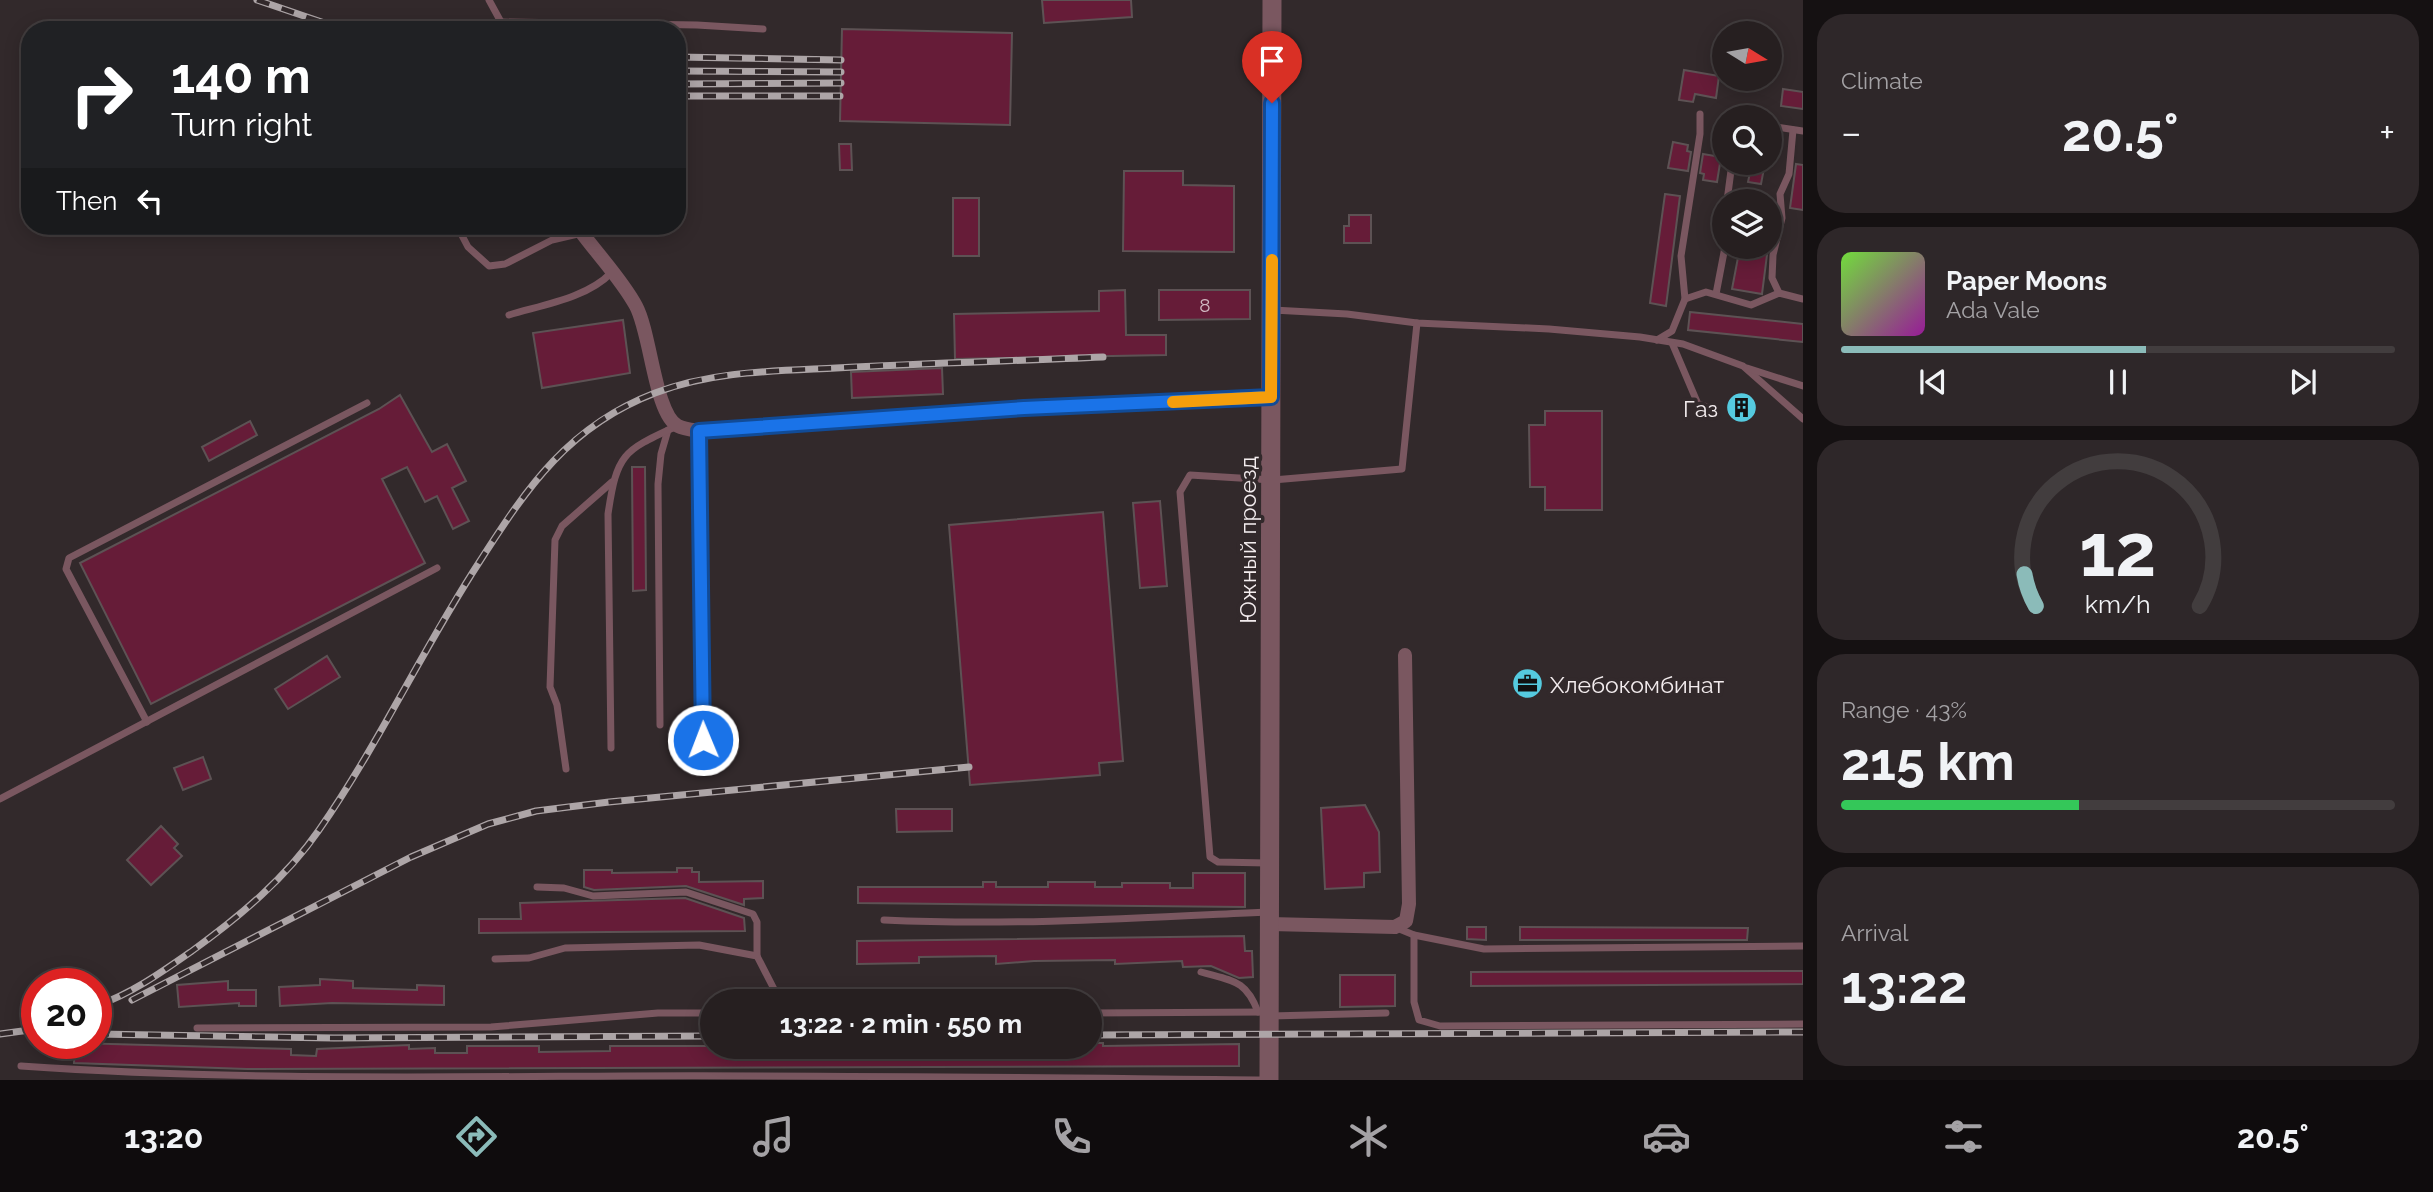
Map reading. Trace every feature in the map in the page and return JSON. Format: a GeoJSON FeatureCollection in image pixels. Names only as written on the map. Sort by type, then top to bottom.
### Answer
{"type":"FeatureCollection","features":[{"type":"Feature","properties":{"kind":"street","name":"Южный проезд"},"geometry":{"type":"LineString","coordinates":[[1269,1080],[1265,1013],[1273,480],[1272,0]]}},
{"type":"Feature","properties":{"kind":"street"},"geometry":{"type":"LineString","coordinates":[[583,235],[636,305],[649,337],[657,392],[672,428],[699,431],[1024,408],[1271,397]]}},
{"type":"Feature","properties":{"kind":"street"},"geometry":{"type":"LineString","coordinates":[[1268,918],[1395,927],[1406,920],[1409,904],[1405,655]]}},
{"type":"Feature","properties":{"kind":"lane"},"geometry":{"type":"LineString","coordinates":[[489,0],[500,21]]}},
{"type":"Feature","properties":{"kind":"lane"},"geometry":{"type":"LineString","coordinates":[[686,25],[763,29]]}},
{"type":"Feature","properties":{"kind":"lane"},"geometry":{"type":"LineString","coordinates":[[1657,341],[1672,331],[1685,299],[1681,256],[1700,134],[1700,114]]}},
{"type":"Feature","properties":{"kind":"lane"},"geometry":{"type":"LineString","coordinates":[[1782,128],[1803,131]]}},
{"type":"Feature","properties":{"kind":"lane"},"geometry":{"type":"LineString","coordinates":[[1779,293],[1772,278],[1773,256],[1782,218],[1780,194],[1789,174],[1793,130]]}},
{"type":"Feature","properties":{"kind":"lane"},"geometry":{"type":"LineString","coordinates":[[462,235],[468,247],[489,266],[505,264],[564,235]]}},
{"type":"Feature","properties":{"kind":"lane"},"geometry":{"type":"LineString","coordinates":[[1716,294],[1723,259]]}},
{"type":"Feature","properties":{"kind":"lane"},"geometry":{"type":"LineString","coordinates":[[509,315],[565,298],[604,281],[611,272]]}},
{"type":"Feature","properties":{"kind":"lane"},"geometry":{"type":"LineString","coordinates":[[1685,299],[1706,292],[1751,304],[1779,293],[1803,299]]}},
{"type":"Feature","properties":{"kind":"lane"},"geometry":{"type":"LineString","coordinates":[[1272,310],[1348,314],[1417,323],[1549,329],[1672,343],[1803,386]]}},
{"type":"Feature","properties":{"kind":"lane"},"geometry":{"type":"LineString","coordinates":[[1268,863],[1219,862],[1210,857],[1180,492],[1190,475],[1273,480],[1402,468],[1417,323]]}},
{"type":"Feature","properties":{"kind":"lane"},"geometry":{"type":"LineString","coordinates":[[1672,343],[1698,404],[1714,409]]}},
{"type":"Feature","properties":{"kind":"lane"},"geometry":{"type":"LineString","coordinates":[[1742,366],[1803,419]]}},
{"type":"Feature","properties":{"kind":"lane"},"geometry":{"type":"LineString","coordinates":[[147,722],[66,569],[69,558],[367,403]]}},
{"type":"Feature","properties":{"kind":"lane"},"geometry":{"type":"LineString","coordinates":[[611,748],[608,514],[613,482],[621,460],[634,446],[672,428]]}},
{"type":"Feature","properties":{"kind":"lane"},"geometry":{"type":"LineString","coordinates":[[660,725],[657,484],[661,454],[672,428]]}},
{"type":"Feature","properties":{"kind":"lane"},"geometry":{"type":"LineString","coordinates":[[699,431],[703,740],[700,743]]}},
{"type":"Feature","properties":{"kind":"lane"},"geometry":{"type":"LineString","coordinates":[[566,769],[557,705],[550,687],[555,540],[562,526],[613,482]]}},
{"type":"Feature","properties":{"kind":"lane"},"geometry":{"type":"LineString","coordinates":[[0,799],[437,568]]}},
{"type":"Feature","properties":{"kind":"lane"},"geometry":{"type":"LineString","coordinates":[[537,887],[564,888],[593,896],[686,892],[754,914],[757,922],[757,956],[774,989]]}},
{"type":"Feature","properties":{"kind":"lane"},"geometry":{"type":"LineString","coordinates":[[884,920],[948,923],[1268,918]]}},
{"type":"Feature","properties":{"kind":"lane"},"geometry":{"type":"LineString","coordinates":[[1395,927],[1413,935],[1483,949],[1803,946]]}},
{"type":"Feature","properties":{"kind":"lane"},"geometry":{"type":"LineString","coordinates":[[1413,935],[1414,1002],[1419,1020],[1440,1026],[1803,1024]]}},
{"type":"Feature","properties":{"kind":"lane"},"geometry":{"type":"LineString","coordinates":[[495,959],[529,958],[565,948],[699,945],[757,956]]}},
{"type":"Feature","properties":{"kind":"lane"},"geometry":{"type":"LineString","coordinates":[[1201,972],[1236,981],[1251,992],[1265,1013]]}},
{"type":"Feature","properties":{"kind":"lane"},"geometry":{"type":"LineString","coordinates":[[197,1028],[435,1029],[658,1013],[700,1013]]}},
{"type":"Feature","properties":{"kind":"lane"},"geometry":{"type":"LineString","coordinates":[[1102,1013],[1386,1013]]}},
{"type":"Feature","properties":{"kind":"lane"},"geometry":{"type":"LineString","coordinates":[[21,1066],[132,1075],[261,1079],[641,1076],[1269,1080]]}},
{"type":"Feature","properties":{"kind":"building"},"geometry":{"type":"Polygon","coordinates":[[[1042,0],[1131,0],[1132,17],[1044,23],[1042,0]]]}},
{"type":"Feature","properties":{"kind":"building"},"geometry":{"type":"Polygon","coordinates":[[[842,29],[1012,33],[1010,125],[840,121],[842,29]]]}},
{"type":"Feature","properties":{"kind":"building"},"geometry":{"type":"Polygon","coordinates":[[[1684,70],[1712,75],[1712,91],[1717,91],[1716,98],[1695,94],[1693,102],[1679,100],[1684,70]]]}},
{"type":"Feature","properties":{"kind":"building"},"geometry":{"type":"Polygon","coordinates":[[[1783,89],[1803,92],[1803,109],[1781,105],[1783,89]]]}},
{"type":"Feature","properties":{"kind":"building"},"geometry":{"type":"Polygon","coordinates":[[[1673,142],[1688,145],[1687,151],[1691,152],[1688,171],[1668,168],[1673,142]]]}},
{"type":"Feature","properties":{"kind":"building"},"geometry":{"type":"Polygon","coordinates":[[[839,144],[851,144],[852,170],[840,170],[839,144]]]}},
{"type":"Feature","properties":{"kind":"building"},"geometry":{"type":"Polygon","coordinates":[[[1703,154],[1712,156],[1712,175],[1718,175],[1717,182],[1703,180],[1704,174],[1700,173],[1703,154]]]}},
{"type":"Feature","properties":{"kind":"building"},"geometry":{"type":"Polygon","coordinates":[[[1796,164],[1803,165],[1803,210],[1790,208],[1796,164]]]}},
{"type":"Feature","properties":{"kind":"building"},"geometry":{"type":"Polygon","coordinates":[[[1124,171],[1183,171],[1183,185],[1234,186],[1234,252],[1123,251],[1124,171]]]}},
{"type":"Feature","properties":{"kind":"building"},"geometry":{"type":"Polygon","coordinates":[[[1749,175],[1763,175],[1761,184],[1748,182],[1749,175]]]}},
{"type":"Feature","properties":{"kind":"building"},"geometry":{"type":"Polygon","coordinates":[[[1665,194],[1680,196],[1666,306],[1650,303],[1665,194]]]}},
{"type":"Feature","properties":{"kind":"building"},"geometry":{"type":"Polygon","coordinates":[[[953,198],[979,198],[979,256],[953,256],[953,198]]]}},
{"type":"Feature","properties":{"kind":"building"},"geometry":{"type":"Polygon","coordinates":[[[1349,215],[1371,215],[1371,243],[1344,243],[1344,226],[1349,226],[1349,215]]]}},
{"type":"Feature","properties":{"kind":"building"},"geometry":{"type":"Polygon","coordinates":[[[1738,259],[1766,259],[1762,294],[1732,289],[1738,259]]]}},
{"type":"Feature","properties":{"kind":"building"},"geometry":{"type":"Polygon","coordinates":[[[1125,290],[1126,335],[1166,335],[1166,355],[955,359],[954,314],[1099,311],[1099,291],[1125,290]]]}},
{"type":"Feature","properties":{"kind":"building"},"geometry":{"type":"Polygon","coordinates":[[[1159,290],[1250,290],[1250,319],[1159,320],[1159,290]]]}},
{"type":"Feature","properties":{"kind":"building"},"geometry":{"type":"Polygon","coordinates":[[[1690,312],[1803,324],[1803,342],[1688,330],[1690,312]]]}},
{"type":"Feature","properties":{"kind":"building"},"geometry":{"type":"Polygon","coordinates":[[[623,320],[630,373],[542,388],[533,333],[623,320]]]}},
{"type":"Feature","properties":{"kind":"building"},"geometry":{"type":"Polygon","coordinates":[[[942,368],[943,394],[852,398],[851,372],[942,368]]]}},
{"type":"Feature","properties":{"kind":"building"},"geometry":{"type":"Polygon","coordinates":[[[400,395],[432,452],[447,444],[466,481],[452,488],[469,521],[453,529],[437,496],[425,502],[407,467],[382,479],[425,563],[151,704],[80,563],[379,409],[400,395]]]}},
{"type":"Feature","properties":{"kind":"building"},"geometry":{"type":"Polygon","coordinates":[[[1545,411],[1602,411],[1602,510],[1545,510],[1545,487],[1530,487],[1529,425],[1545,425],[1545,411]]]}},
{"type":"Feature","properties":{"kind":"building"},"geometry":{"type":"Polygon","coordinates":[[[250,421],[257,435],[209,461],[202,447],[250,421]]]}},
{"type":"Feature","properties":{"kind":"building"},"geometry":{"type":"Polygon","coordinates":[[[632,467],[645,467],[646,590],[633,591],[632,467]]]}},
{"type":"Feature","properties":{"kind":"building"},"geometry":{"type":"Polygon","coordinates":[[[1160,501],[1167,586],[1140,588],[1133,503],[1160,501]]]}},
{"type":"Feature","properties":{"kind":"building"},"geometry":{"type":"Polygon","coordinates":[[[1103,512],[1123,761],[1099,763],[1100,775],[970,785],[949,525],[1103,512]]]}},
{"type":"Feature","properties":{"kind":"building"},"geometry":{"type":"Polygon","coordinates":[[[327,656],[340,677],[288,709],[275,689],[327,656]]]}},
{"type":"Feature","properties":{"kind":"building"},"geometry":{"type":"Polygon","coordinates":[[[203,757],[211,779],[183,790],[174,768],[203,757]]]}},
{"type":"Feature","properties":{"kind":"building"},"geometry":{"type":"Polygon","coordinates":[[[1365,805],[1379,832],[1380,872],[1364,873],[1364,887],[1325,889],[1321,808],[1365,805]]]}},
{"type":"Feature","properties":{"kind":"building"},"geometry":{"type":"Polygon","coordinates":[[[896,809],[952,809],[952,831],[897,832],[896,809]]]}},
{"type":"Feature","properties":{"kind":"building"},"geometry":{"type":"Polygon","coordinates":[[[161,826],[178,844],[174,848],[182,856],[151,885],[127,860],[161,826]]]}},
{"type":"Feature","properties":{"kind":"building"},"geometry":{"type":"Polygon","coordinates":[[[677,868],[692,868],[692,872],[699,872],[699,882],[763,881],[763,898],[744,899],[744,905],[686,886],[594,890],[584,887],[584,870],[612,870],[612,873],[677,872],[677,868]]]}},
{"type":"Feature","properties":{"kind":"building"},"geometry":{"type":"Polygon","coordinates":[[[1193,873],[1245,873],[1245,907],[858,903],[858,887],[983,887],[983,882],[996,882],[996,887],[1048,887],[1048,882],[1095,882],[1095,887],[1122,887],[1122,883],[1170,883],[1170,888],[1193,888],[1193,873]]]}},
{"type":"Feature","properties":{"kind":"building"},"geometry":{"type":"Polygon","coordinates":[[[685,898],[744,918],[745,931],[479,933],[479,919],[521,919],[520,903],[685,898]]]}},
{"type":"Feature","properties":{"kind":"building"},"geometry":{"type":"Polygon","coordinates":[[[1467,927],[1486,927],[1486,940],[1467,939],[1467,927]]]}},
{"type":"Feature","properties":{"kind":"building"},"geometry":{"type":"Polygon","coordinates":[[[1520,927],[1748,928],[1747,940],[1520,940],[1520,927]]]}},
{"type":"Feature","properties":{"kind":"building"},"geometry":{"type":"Polygon","coordinates":[[[1244,936],[1245,951],[1252,951],[1253,977],[1239,978],[1211,966],[1183,967],[1182,961],[1115,964],[1115,960],[1034,961],[996,964],[996,956],[919,957],[919,963],[857,964],[857,941],[1244,936]]]}},
{"type":"Feature","properties":{"kind":"building"},"geometry":{"type":"Polygon","coordinates":[[[1803,971],[1803,984],[1471,986],[1471,972],[1803,971]]]}},
{"type":"Feature","properties":{"kind":"building"},"geometry":{"type":"Polygon","coordinates":[[[1340,975],[1395,975],[1395,1006],[1340,1007],[1340,975]]]}},
{"type":"Feature","properties":{"kind":"building"},"geometry":{"type":"Polygon","coordinates":[[[320,979],[353,981],[353,988],[417,990],[417,985],[444,986],[444,1005],[332,1003],[280,1006],[279,987],[320,985],[320,979]]]}},
{"type":"Feature","properties":{"kind":"building"},"geometry":{"type":"Polygon","coordinates":[[[228,981],[228,990],[256,990],[256,1006],[239,1006],[239,1003],[179,1007],[177,985],[228,981]]]}},
{"type":"Feature","properties":{"kind":"building"},"geometry":{"type":"Polygon","coordinates":[[[1102,1043],[1103,1046],[1239,1044],[1239,1066],[247,1069],[74,1063],[74,1059],[112,1059],[112,1044],[291,1049],[291,1055],[316,1056],[317,1049],[409,1045],[409,1049],[435,1048],[435,1053],[467,1053],[467,1046],[539,1046],[539,1052],[610,1051],[610,1046],[700,1046],[700,1059],[1102,1059],[1102,1043]]]}},
{"type":"Feature","properties":{"kind":"railway"},"geometry":{"type":"LineString","coordinates":[[257,0],[319,21]]}},
{"type":"Feature","properties":{"kind":"railway"},"geometry":{"type":"LineString","coordinates":[[686,57],[841,60]]}},
{"type":"Feature","properties":{"kind":"railway"},"geometry":{"type":"LineString","coordinates":[[686,71],[841,72]]}},
{"type":"Feature","properties":{"kind":"railway"},"geometry":{"type":"LineString","coordinates":[[686,84],[841,83]]}},
{"type":"Feature","properties":{"kind":"railway"},"geometry":{"type":"LineString","coordinates":[[686,96],[840,96]]}},
{"type":"Feature","properties":{"kind":"railway"},"geometry":{"type":"LineString","coordinates":[[112,1000],[158,974],[227,925],[277,880],[306,848],[341,797],[459,594],[498,534],[553,461],[598,423],[655,393],[721,376],[790,370],[1103,357]]}},
{"type":"Feature","properties":{"kind":"railway"},"geometry":{"type":"LineString","coordinates":[[132,1000],[411,857],[488,824],[536,811],[609,802],[969,767]]}},
{"type":"Feature","properties":{"kind":"railway"},"geometry":{"type":"LineString","coordinates":[[0,1034],[21,1031]]}},
{"type":"Feature","properties":{"kind":"railway"},"geometry":{"type":"LineString","coordinates":[[1102,1035],[1803,1032]]}},
{"type":"Feature","properties":{"kind":"railway"},"geometry":{"type":"LineString","coordinates":[[112,1034],[334,1038],[700,1036]]}},
{"type":"Feature","properties":{"kind":"slow traffic"},"geometry":{"type":"LineString","coordinates":[[1173,402],[1271,397],[1272,260]]}},
{"type":"Feature","properties":{"kind":"place","name":"Газ"},"geometry":{"type":"Point","coordinates":[1741,408]}},
{"type":"Feature","properties":{"kind":"place","name":"Хлебокомбинат"},"geometry":{"type":"Point","coordinates":[1527,684]}},
{"type":"Feature","properties":{"kind":"route"},"geometry":{"type":"LineString","coordinates":[[703,740],[699,431],[1024,408],[1271,397],[1272,103]]}}]}
